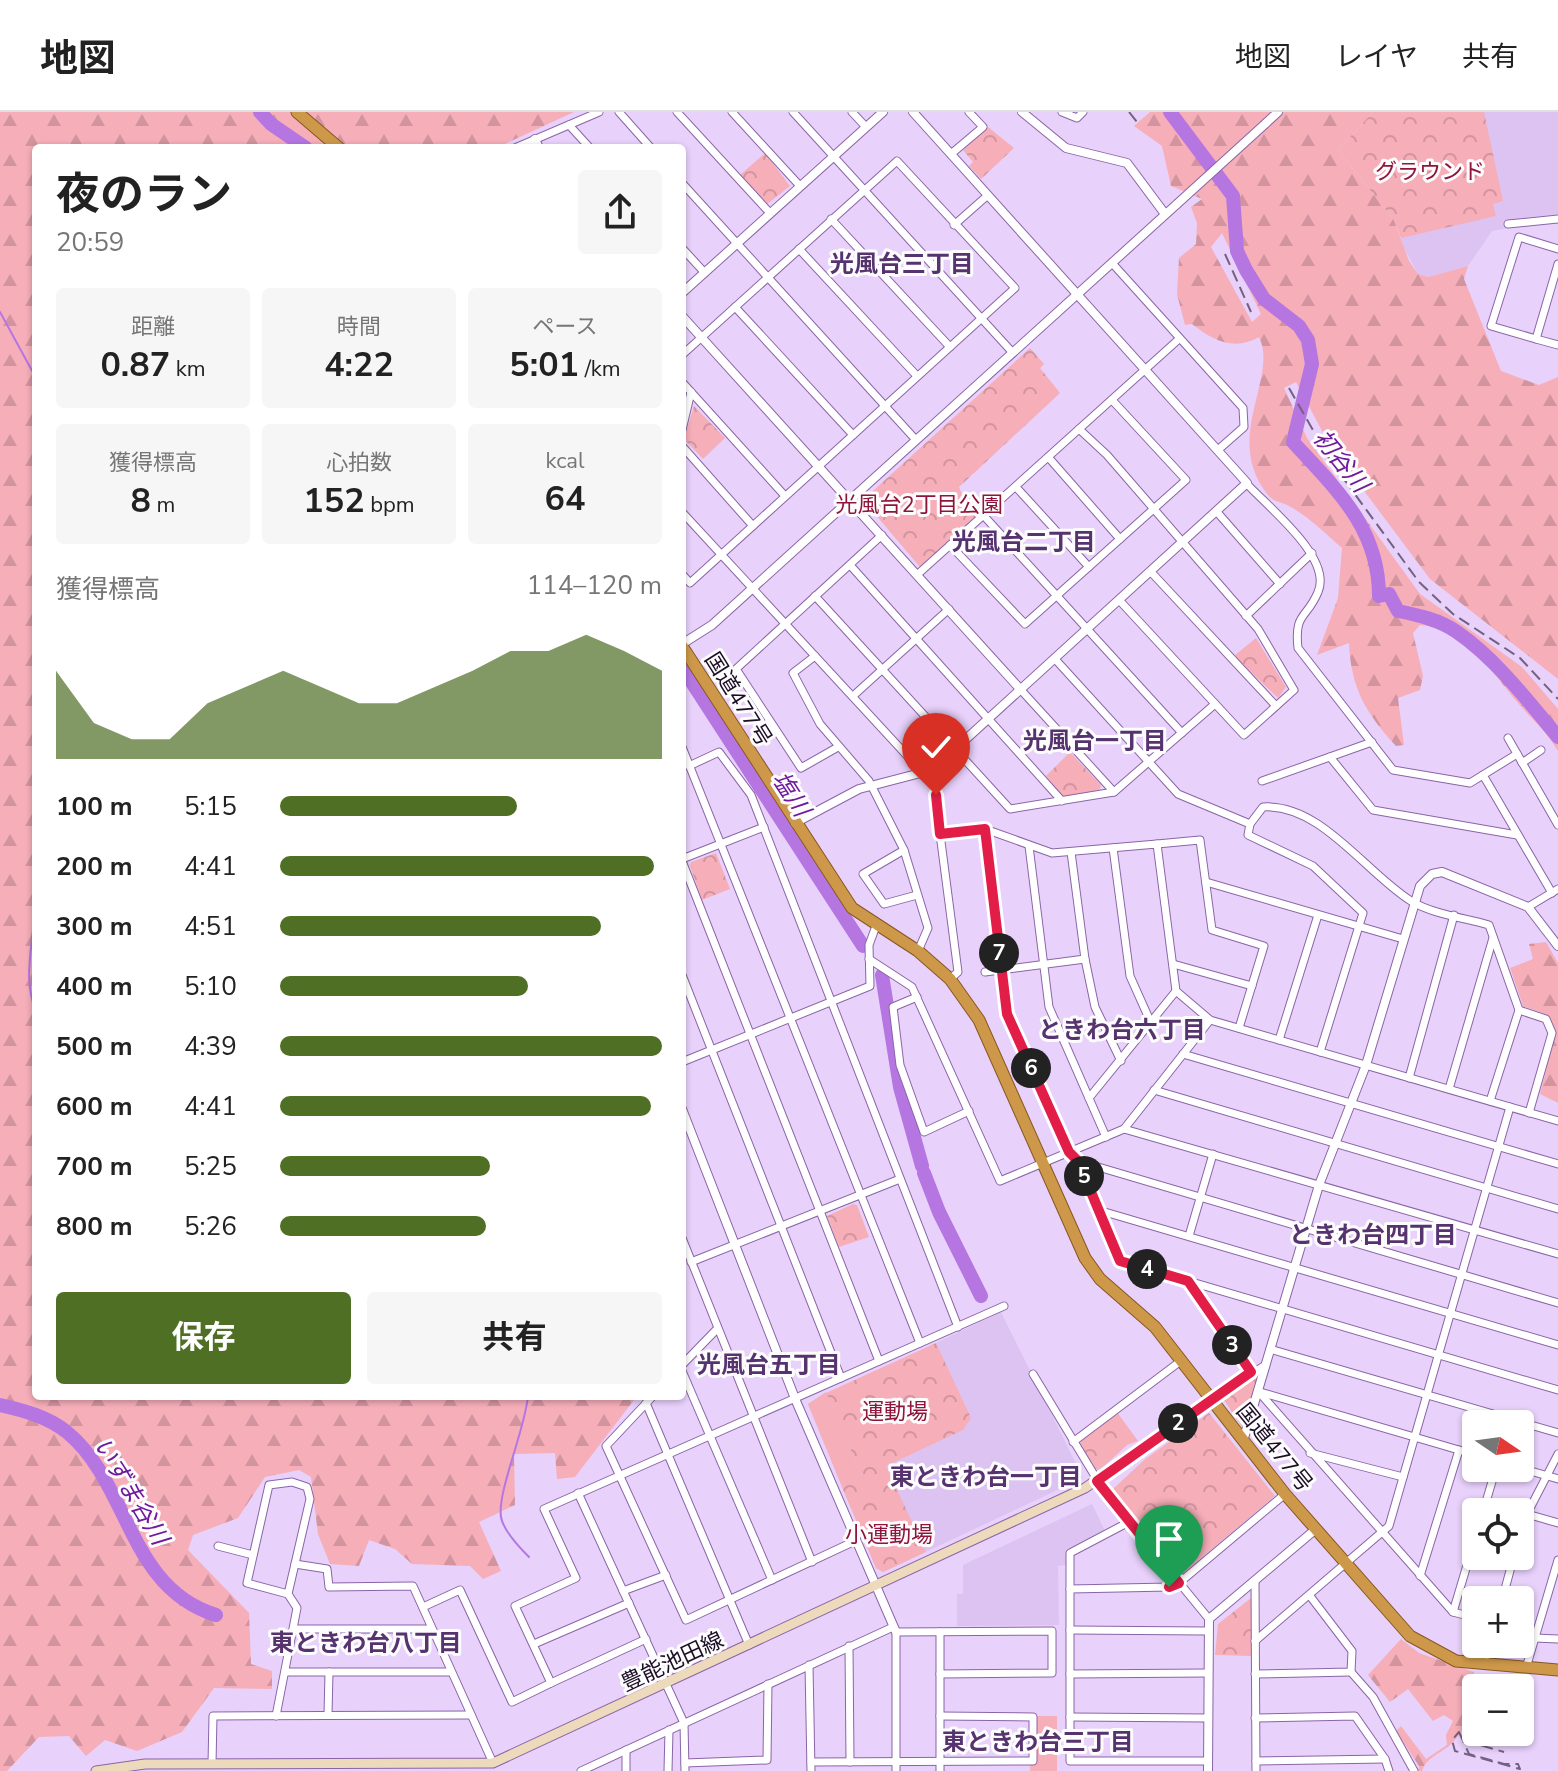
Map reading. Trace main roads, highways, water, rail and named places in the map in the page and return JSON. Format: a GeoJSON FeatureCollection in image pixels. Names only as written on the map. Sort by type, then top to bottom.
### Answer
{"type":"FeatureCollection","features":[{"type":"Feature","properties":{"kind":"highway"},"geometry":{"type":"LineString","coordinates":[[297,112],[334,144]]}},
{"type":"Feature","properties":{"kind":"highway","name":"国道477号"},"geometry":{"type":"LineString","coordinates":[[686,651],[794,824],[852,908],[918,951],[950,979],[979,1020],[1085,1258],[1100,1279],[1155,1327],[1285,1494],[1410,1636],[1456,1661],[1558,1670]]}},
{"type":"Feature","properties":{"kind":"main road","name":"豊能池田線"},"geometry":{"type":"LineString","coordinates":[[96,1771],[128,1765],[187,1768],[212,1764],[494,1767],[1097,1481],[1212,1399]]}},
{"type":"Feature","properties":{"kind":"waterway","name":"塩川"},"geometry":{"type":"LineString","coordinates":[[260,112],[271,124],[300,144]]}},
{"type":"Feature","properties":{"kind":"waterway","name":"初谷川"},"geometry":{"type":"LineString","coordinates":[[1170,112],[1233,196],[1237,251],[1246,270],[1264,299],[1299,326],[1308,340],[1312,364],[1293,442],[1339,493],[1363,530],[1372,550],[1379,596],[1389,594],[1398,611],[1443,624],[1471,643],[1511,681],[1558,737]]}},
{"type":"Feature","properties":{"kind":"waterway"},"geometry":{"type":"LineString","coordinates":[[0,312],[32,371]]}},
{"type":"Feature","properties":{"kind":"waterway","name":"塩川"},"geometry":{"type":"LineString","coordinates":[[686,673],[863,946]]}},
{"type":"Feature","properties":{"kind":"waterway"},"geometry":{"type":"LineString","coordinates":[[32,936],[29,976],[32,1000]]}},
{"type":"Feature","properties":{"kind":"waterway","name":"塩川"},"geometry":{"type":"LineString","coordinates":[[882,975],[900,1087],[922,1166]]}},
{"type":"Feature","properties":{"kind":"waterway","name":"塩川"},"geometry":{"type":"LineString","coordinates":[[924,1173],[939,1212],[981,1296]]}},
{"type":"Feature","properties":{"kind":"waterway"},"geometry":{"type":"LineString","coordinates":[[527,1400],[503,1492],[501,1517],[512,1538],[529,1557]]}},
{"type":"Feature","properties":{"kind":"waterway","name":"いずま谷川"},"geometry":{"type":"LineString","coordinates":[[0,1405],[44,1418],[68,1433],[89,1455],[147,1559],[164,1582],[187,1602],[216,1615]]}},
{"type":"Feature","properties":{"kind":"railway"},"geometry":{"type":"LineString","coordinates":[[1129,112],[1137,122]]}},
{"type":"Feature","properties":{"kind":"railway"},"geometry":{"type":"LineString","coordinates":[[1225,254],[1251,312]]}},
{"type":"Feature","properties":{"kind":"railway"},"geometry":{"type":"LineString","coordinates":[[1289,388],[1330,460],[1419,582],[1453,614],[1520,658],[1558,699]]}},
{"type":"Feature","properties":{"kind":"railway"},"geometry":{"type":"LineString","coordinates":[[1459,1732],[1469,1754],[1504,1764],[1518,1764],[1520,1769],[1455,1751],[1452,1740],[1459,1732]]}},
{"type":"Feature","properties":{"kind":"railway"},"geometry":{"type":"LineString","coordinates":[[1483,1746],[1504,1752]]}},
{"type":"Feature","properties":{"kind":"district","name":"光風台三丁目"},"geometry":{"type":"Point","coordinates":[902,264]}},
{"type":"Feature","properties":{"kind":"district","name":"光風台二丁目"},"geometry":{"type":"Point","coordinates":[1024,542]}},
{"type":"Feature","properties":{"kind":"district","name":"光風台一丁目"},"geometry":{"type":"Point","coordinates":[1095,741]}},
{"type":"Feature","properties":{"kind":"district","name":"ときわ台六丁目"},"geometry":{"type":"Point","coordinates":[1122,1030]}},
{"type":"Feature","properties":{"kind":"district","name":"ときわ台四丁目"},"geometry":{"type":"Point","coordinates":[1373,1235]}},
{"type":"Feature","properties":{"kind":"district","name":"光風台五丁目"},"geometry":{"type":"Point","coordinates":[769,1365]}},
{"type":"Feature","properties":{"kind":"district","name":"東ときわ台一丁目"},"geometry":{"type":"Point","coordinates":[986,1477]}},
{"type":"Feature","properties":{"kind":"district","name":"東ときわ台八丁目"},"geometry":{"type":"Point","coordinates":[366,1643]}},
{"type":"Feature","properties":{"kind":"district","name":"東ときわ台三丁目"},"geometry":{"type":"Point","coordinates":[1038,1742]}},
{"type":"Feature","properties":{"kind":"park label","name":"グラウンド"},"geometry":{"type":"Point","coordinates":[1430,171]}},
{"type":"Feature","properties":{"kind":"park label","name":"光風台2丁目公園"},"geometry":{"type":"Point","coordinates":[919,504]}},
{"type":"Feature","properties":{"kind":"park label","name":"運動場"},"geometry":{"type":"Point","coordinates":[895,1411]}},
{"type":"Feature","properties":{"kind":"park label","name":"小運動場"},"geometry":{"type":"Point","coordinates":[889,1534]}}]}
